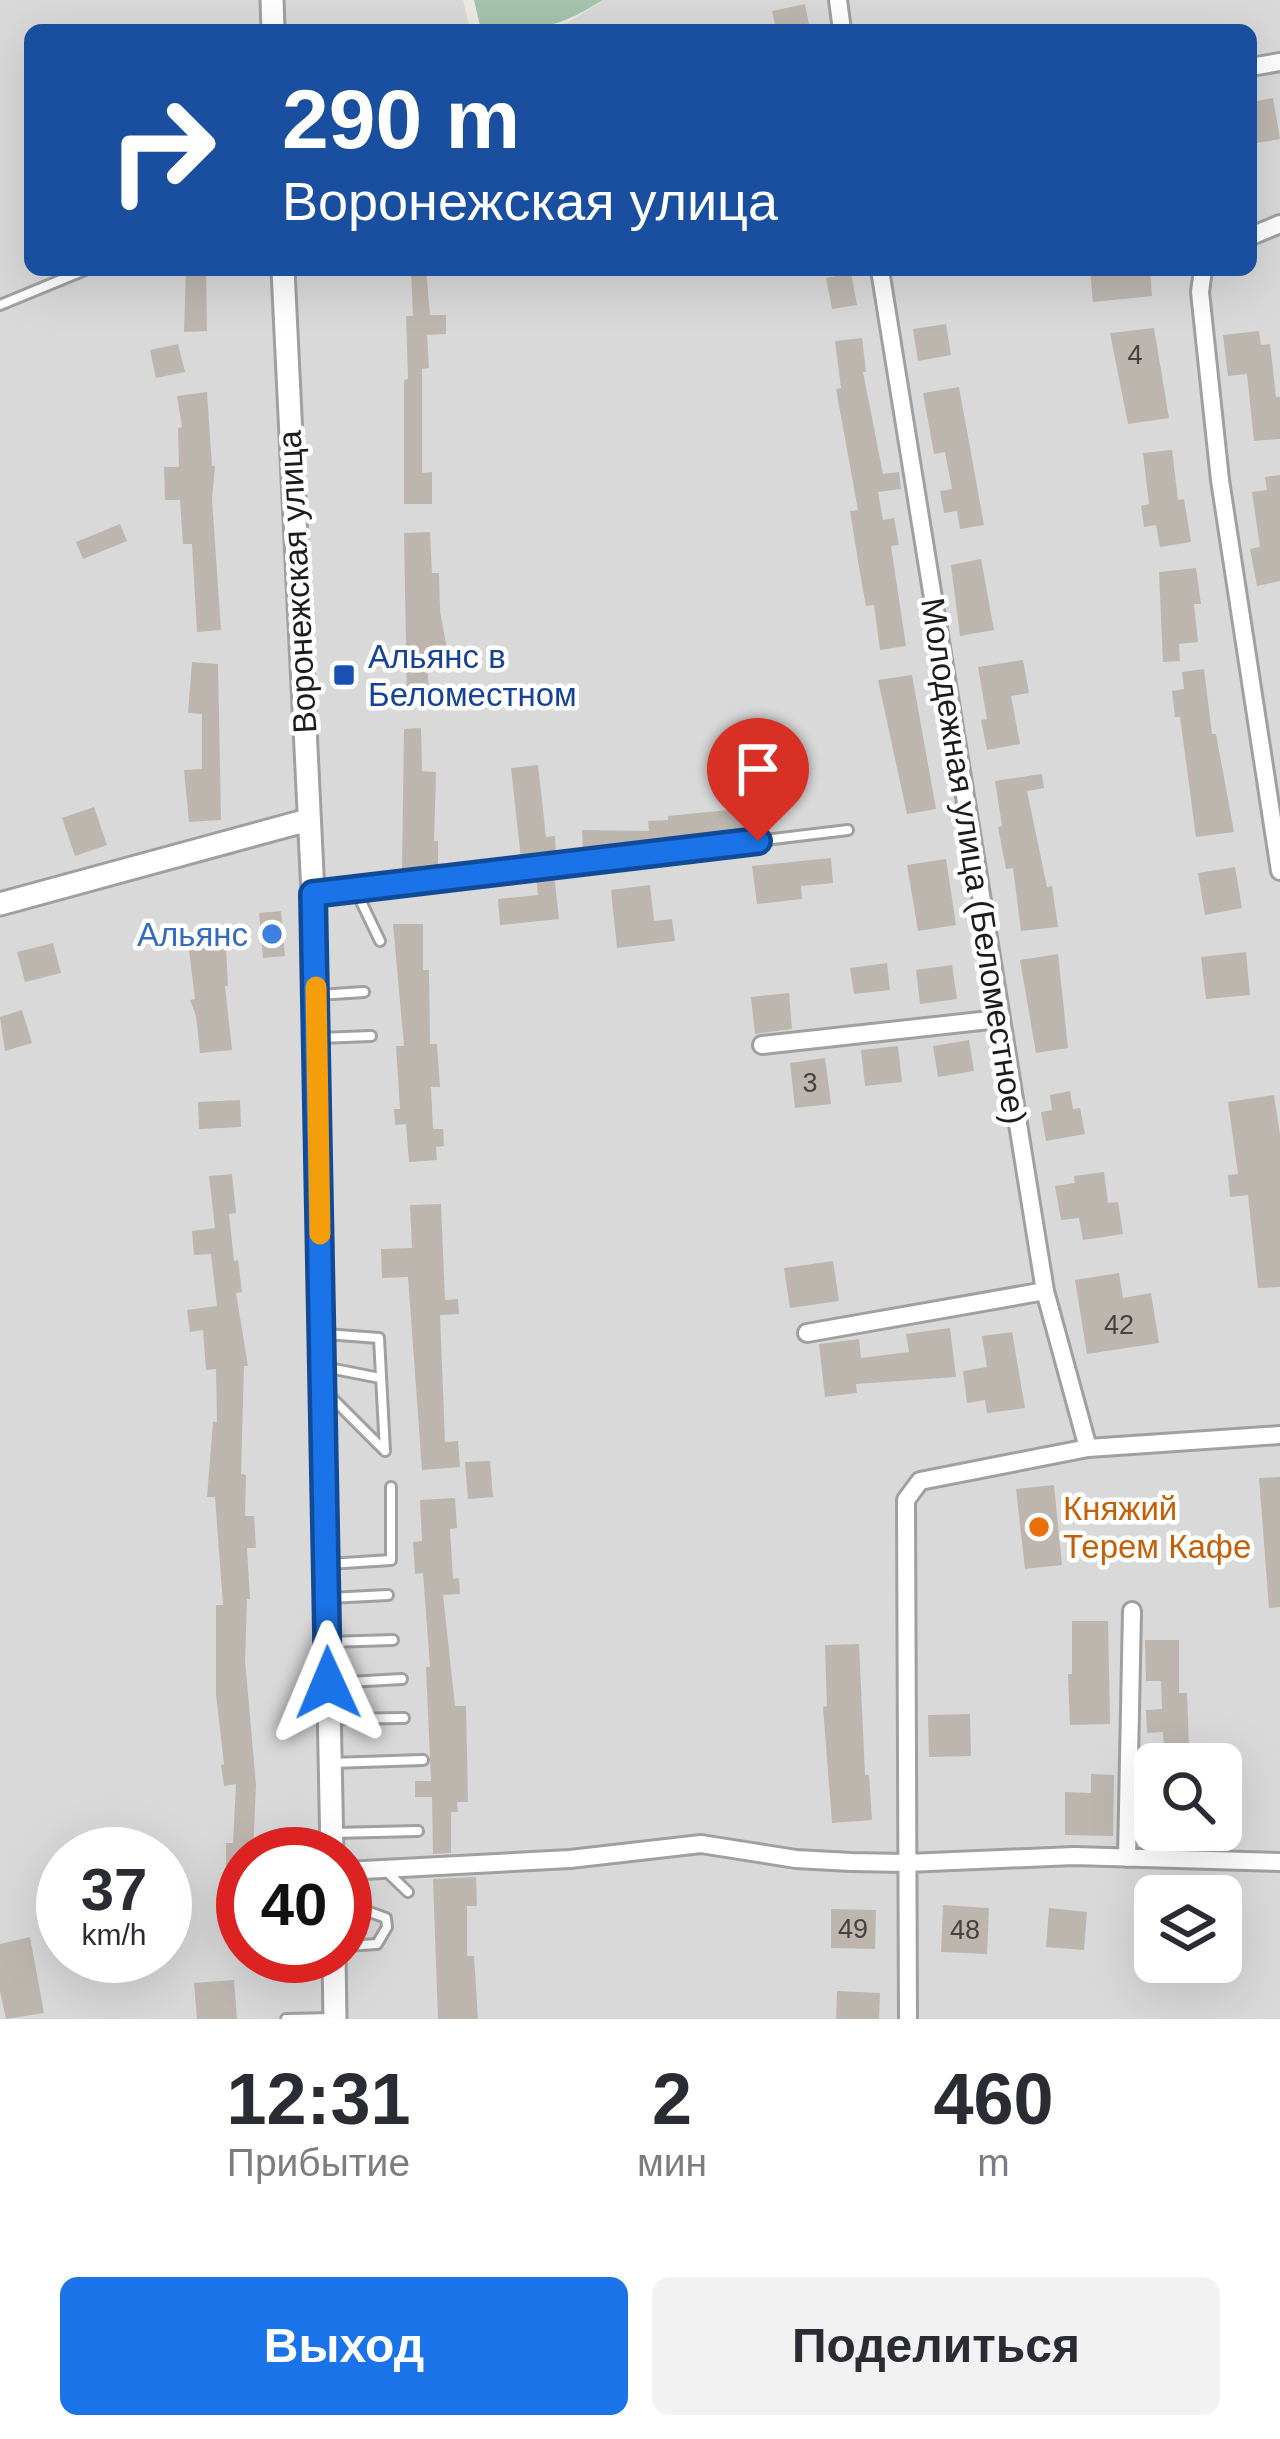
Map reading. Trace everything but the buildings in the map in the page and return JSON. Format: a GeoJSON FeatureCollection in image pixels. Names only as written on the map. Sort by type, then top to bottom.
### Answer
{"type":"FeatureCollection","features":[{"type":"Feature","properties":{"kind":"street","name":"Воронежская улица"},"geometry":{"type":"LineString","coordinates":[[283,276],[313,894],[331,1827]]}},
{"type":"Feature","properties":{"kind":"street","name":"Молодежная улица (Беломестное)"},"geometry":{"type":"LineString","coordinates":[[881,276],[1046,1291],[1088,1448]]}},
{"type":"Feature","properties":{"kind":"street"},"geometry":{"type":"LineString","coordinates":[[1202,276],[1220,480],[1280,871]]}},
{"type":"Feature","properties":{"kind":"street"},"geometry":{"type":"LineString","coordinates":[[0,904],[308,820]]}},
{"type":"Feature","properties":{"kind":"street"},"geometry":{"type":"LineString","coordinates":[[762,1045],[999,1019]]}},
{"type":"Feature","properties":{"kind":"street"},"geometry":{"type":"LineString","coordinates":[[807,1333],[1046,1291]]}},
{"type":"Feature","properties":{"kind":"street"},"geometry":{"type":"LineString","coordinates":[[908,2019],[908,1494],[920,1481],[1088,1448],[1280,1435]]}},
{"type":"Feature","properties":{"kind":"street"},"geometry":{"type":"LineString","coordinates":[[1127,1858],[1132,1611]]}},
{"type":"Feature","properties":{"kind":"street"},"geometry":{"type":"LineString","coordinates":[[372,1870],[570,1859],[700,1844],[796,1859],[907,1863],[1127,1858],[1280,1862]]}},
{"type":"Feature","properties":{"kind":"street"},"geometry":{"type":"LineString","coordinates":[[334,1983],[335,2018]]}},
{"type":"Feature","properties":{"kind":"lane"},"geometry":{"type":"LineString","coordinates":[[0,305],[71,276]]}},
{"type":"Feature","properties":{"kind":"lane"},"geometry":{"type":"LineString","coordinates":[[313,894],[848,830]]}},
{"type":"Feature","properties":{"kind":"lane"},"geometry":{"type":"LineString","coordinates":[[355,890],[380,941]]}},
{"type":"Feature","properties":{"kind":"lane"},"geometry":{"type":"LineString","coordinates":[[316,995],[364,992]]}},
{"type":"Feature","properties":{"kind":"lane"},"geometry":{"type":"LineString","coordinates":[[316,1038],[371,1036]]}},
{"type":"Feature","properties":{"kind":"lane"},"geometry":{"type":"LineString","coordinates":[[322,1334],[379,1338],[385,1451],[323,1378]]}},
{"type":"Feature","properties":{"kind":"lane"},"geometry":{"type":"LineString","coordinates":[[323,1378],[381,1378]]}},
{"type":"Feature","properties":{"kind":"lane"},"geometry":{"type":"LineString","coordinates":[[326,1564],[391,1560],[391,1487]]}},
{"type":"Feature","properties":{"kind":"lane"},"geometry":{"type":"LineString","coordinates":[[327,1598],[388,1595]]}},
{"type":"Feature","properties":{"kind":"lane"},"geometry":{"type":"LineString","coordinates":[[328,1642],[393,1640]]}},
{"type":"Feature","properties":{"kind":"lane"},"geometry":{"type":"LineString","coordinates":[[328,1683],[402,1679]]}},
{"type":"Feature","properties":{"kind":"lane"},"geometry":{"type":"LineString","coordinates":[[329,1719],[404,1718]]}},
{"type":"Feature","properties":{"kind":"lane"},"geometry":{"type":"LineString","coordinates":[[330,1763],[423,1760]]}},
{"type":"Feature","properties":{"kind":"lane"},"geometry":{"type":"LineString","coordinates":[[372,1838],[418,1831]]}},
{"type":"Feature","properties":{"kind":"lane"},"geometry":{"type":"LineString","coordinates":[[384,1869],[408,1892]]}},
{"type":"Feature","properties":{"kind":"lane"},"geometry":{"type":"LineString","coordinates":[[372,1913],[386,1918],[387,1927],[372,1944]]}},
{"type":"Feature","properties":{"kind":"lane"},"geometry":{"type":"LineString","coordinates":[[286,2019],[335,2018]]}},
{"type":"Feature","properties":{"kind":"shaded area"},"geometry":{"type":"Polygon","coordinates":[[[0,0],[463,0],[469,24],[24,24],[24,276],[1257,276],[1257,24],[563,24],[604,0],[1280,0],[1280,2019],[0,2019],[0,0]]]}},
{"type":"Feature","properties":{"kind":"green space"},"geometry":{"type":"Polygon","coordinates":[[[474,0],[603,0],[551,24],[480,24],[474,0]]]}},
{"type":"Feature","properties":{"kind":"slow traffic"},"geometry":{"type":"LineString","coordinates":[[316,987],[320,1234]]}},
{"type":"Feature","properties":{"kind":"place","name":"Альянс в Беломестном"},"geometry":{"type":"Point","coordinates":[344,675]}},
{"type":"Feature","properties":{"kind":"place","name":"Альянс"},"geometry":{"type":"Point","coordinates":[272,934]}},
{"type":"Feature","properties":{"kind":"place","name":"Княжий Терем Кафе"},"geometry":{"type":"Point","coordinates":[1039,1527]}},
{"type":"Feature","properties":{"kind":"route"},"geometry":{"type":"LineString","coordinates":[[328,1683],[313,894],[758,841]]}}]}
